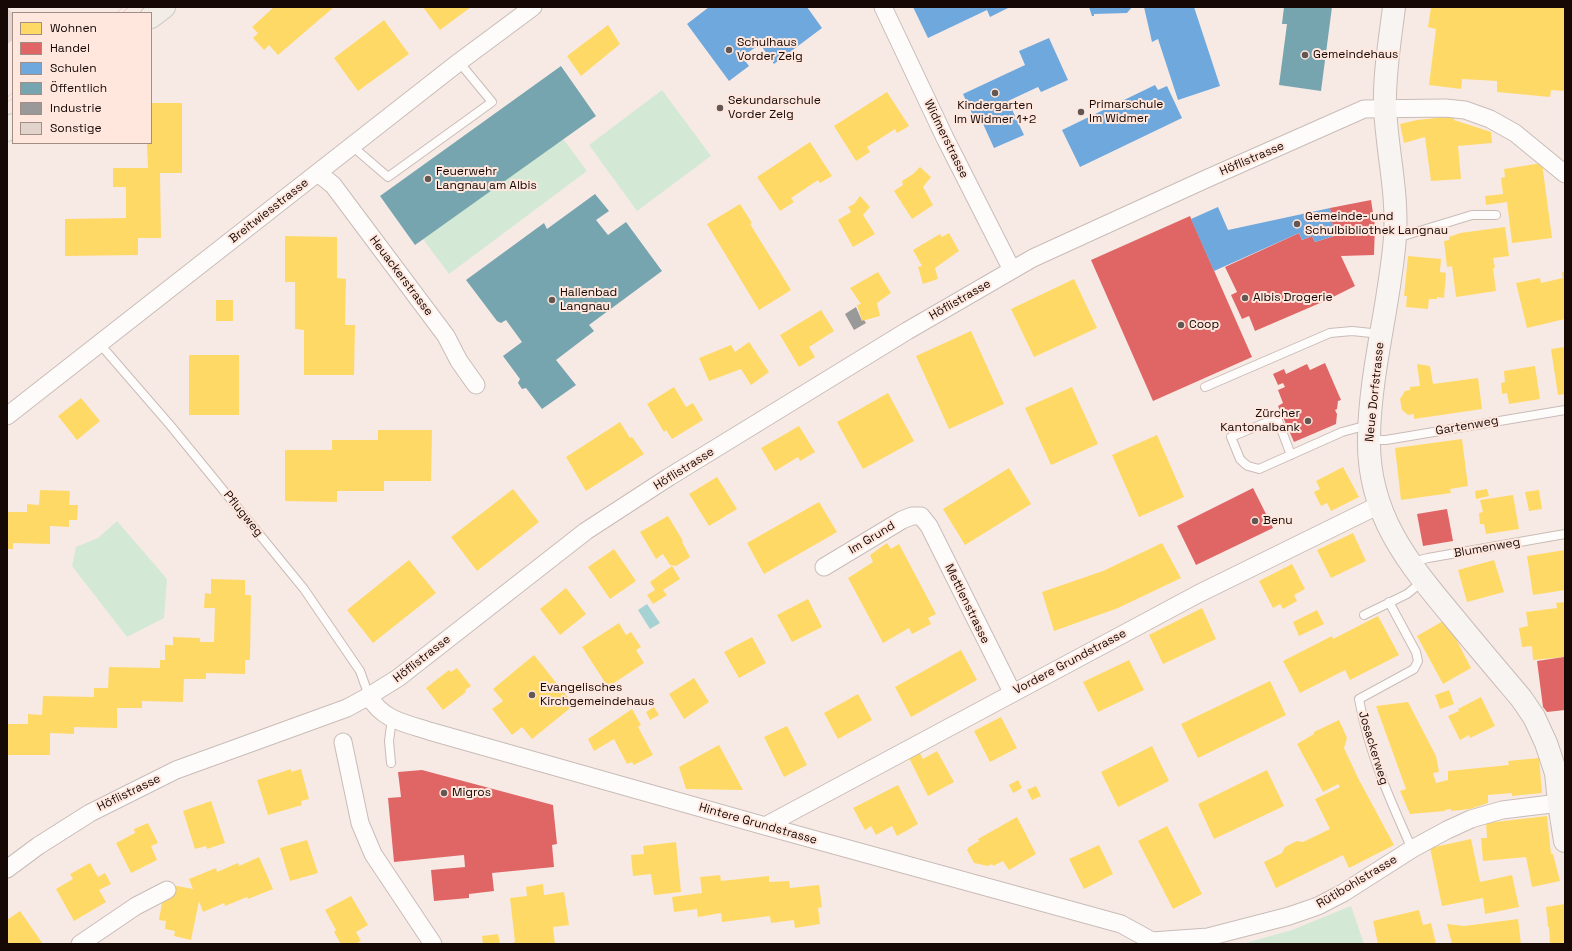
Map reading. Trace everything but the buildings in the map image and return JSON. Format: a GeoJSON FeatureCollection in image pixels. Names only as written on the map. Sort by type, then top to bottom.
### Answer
{"type":"FeatureCollection","features":[{"type":"Feature","properties":{"kind":"main road"},"geometry":{"type":"LineString","coordinates":[[152,16],[164,7]]}},
{"type":"Feature","properties":{"kind":"main road","name":"Neue Dorfstrasse"},"geometry":{"type":"LineString","coordinates":[[1394,7],[1386,76],[1386,109],[1395,199],[1395,236],[1369,432],[1371,472],[1379,505],[1389,528],[1410,563],[1423,581],[1521,698],[1534,717],[1560,772],[1558,803],[1565,841]]}},
{"type":"Feature","properties":{"kind":"street","name":"Breitwiesstrasse"},"geometry":{"type":"LineString","coordinates":[[7,416],[459,62],[533,7]]}},
{"type":"Feature","properties":{"kind":"street","name":"Widmerstrasse"},"geometry":{"type":"LineString","coordinates":[[883,7],[945,138],[1012,270]]}},
{"type":"Feature","properties":{"kind":"street","name":"Höflistrasse"},"geometry":{"type":"LineString","coordinates":[[7,869],[38,846],[90,813],[176,770],[322,718],[370,696],[398,678],[586,531],[669,477],[908,331],[1033,258],[1206,179],[1364,109],[1446,108],[1465,110],[1490,119],[1515,133],[1565,174]]}},
{"type":"Feature","properties":{"kind":"street","name":"Heuackerstrasse"},"geometry":{"type":"LineString","coordinates":[[318,173],[333,185],[446,336],[459,361],[476,385]]}},
{"type":"Feature","properties":{"kind":"street","name":"Vordere Grundstrasse"},"geometry":{"type":"LineString","coordinates":[[765,826],[1012,692],[1198,594],[1379,505]]}},
{"type":"Feature","properties":{"kind":"street","name":"Im Grund"},"geometry":{"type":"LineString","coordinates":[[824,567],[902,520],[912,516],[921,516]]}},
{"type":"Feature","properties":{"kind":"street","name":"Mettlenstrasse"},"geometry":{"type":"LineString","coordinates":[[921,516],[929,526],[1012,692]]}},
{"type":"Feature","properties":{"kind":"street","name":"Hintere Grundstrasse"},"geometry":{"type":"LineString","coordinates":[[370,696],[374,705],[382,713],[429,731],[765,826],[1121,924],[1152,943]]}},
{"type":"Feature","properties":{"kind":"street"},"geometry":{"type":"LineString","coordinates":[[343,742],[360,823],[373,854],[433,944]]}},
{"type":"Feature","properties":{"kind":"street","name":"Rütibohlstrasse"},"geometry":{"type":"LineString","coordinates":[[1152,943],[1208,937],[1290,916],[1318,906],[1342,893],[1412,849],[1471,819],[1502,810],[1558,803]]}},
{"type":"Feature","properties":{"kind":"street"},"geometry":{"type":"LineString","coordinates":[[80,944],[136,906],[167,890]]}},
{"type":"Feature","properties":{"kind":"lane"},"geometry":{"type":"LineString","coordinates":[[352,146],[388,178],[492,102],[459,62]]}},
{"type":"Feature","properties":{"kind":"lane"},"geometry":{"type":"LineString","coordinates":[[1395,236],[1403,236],[1472,215],[1496,215]]}},
{"type":"Feature","properties":{"kind":"lane"},"geometry":{"type":"LineString","coordinates":[[1205,387],[1330,333],[1352,331],[1382,334]]}},
{"type":"Feature","properties":{"kind":"lane","name":"Pflugweg"},"geometry":{"type":"LineString","coordinates":[[99,343],[170,425],[304,589],[360,671],[370,696]]}},
{"type":"Feature","properties":{"kind":"lane","name":"Gartenweg"},"geometry":{"type":"LineString","coordinates":[[1291,455],[1277,418],[1231,436],[1240,459],[1248,466],[1259,469],[1291,455],[1342,432],[1369,432],[1386,440],[1565,410]]}},
{"type":"Feature","properties":{"kind":"lane","name":"Blumenweg"},"geometry":{"type":"LineString","coordinates":[[1410,563],[1428,558],[1565,534]]}},
{"type":"Feature","properties":{"kind":"lane"},"geometry":{"type":"LineString","coordinates":[[1364,615],[1407,594],[1423,581]]}},
{"type":"Feature","properties":{"kind":"lane","name":"Josackerweg"},"geometry":{"type":"LineString","coordinates":[[1389,602],[1416,652],[1418,661],[1414,669],[1359,699],[1362,715],[1383,784],[1412,849]]}},
{"type":"Feature","properties":{"kind":"lane"},"geometry":{"type":"LineString","coordinates":[[391,763],[389,741],[392,718]]}},
{"type":"Feature","properties":{"kind":"green space"},"geometry":{"type":"Polygon","coordinates":[[[662,90],[711,156],[637,211],[589,145],[662,90]]]}},
{"type":"Feature","properties":{"kind":"green space"},"geometry":{"type":"Polygon","coordinates":[[[532,97],[587,171],[449,274],[394,200],[532,97]]]}},
{"type":"Feature","properties":{"kind":"green space"},"geometry":{"type":"Polygon","coordinates":[[[117,521],[167,579],[164,618],[127,637],[72,566],[76,547],[98,538],[117,521]]]}},
{"type":"Feature","properties":{"kind":"green space"},"geometry":{"type":"Polygon","coordinates":[[[1351,906],[1364,944],[1242,944],[1292,930],[1351,906]]]}},
{"type":"Feature","properties":{"kind":"water"},"geometry":{"type":"Polygon","coordinates":[[[647,604],[660,623],[650,629],[638,610],[647,604]]]}},
{"type":"Feature","properties":{"kind":"railway"},"geometry":{"type":"LineString","coordinates":[[120,12],[126,7]]}},
{"type":"Feature","properties":{"kind":"railway"},"geometry":{"type":"LineString","coordinates":[[7,100],[12,96]]}},
{"type":"Feature","properties":{"kind":"place","name":"Schulhaus Vorder Zelg"},"geometry":{"type":"Point","coordinates":[729,50]}},
{"type":"Feature","properties":{"kind":"place","name":"Gemeindehaus"},"geometry":{"type":"Point","coordinates":[1305,55]}},
{"type":"Feature","properties":{"kind":"place","name":"Kindergarten Im Widmer 1+2"},"geometry":{"type":"Point","coordinates":[995,93]}},
{"type":"Feature","properties":{"kind":"place","name":"Sekundarschule Vorder Zelg"},"geometry":{"type":"Point","coordinates":[720,108]}},
{"type":"Feature","properties":{"kind":"place","name":"Primarschule Im Widmer"},"geometry":{"type":"Point","coordinates":[1081,112]}},
{"type":"Feature","properties":{"kind":"place","name":"Feuerwehr Langnau am Albis"},"geometry":{"type":"Point","coordinates":[428,179]}},
{"type":"Feature","properties":{"kind":"place","name":"Gemeinde- und Schulbibliothek Langnau"},"geometry":{"type":"Point","coordinates":[1297,224]}},
{"type":"Feature","properties":{"kind":"place","name":"Albis Drogerie"},"geometry":{"type":"Point","coordinates":[1245,298]}},
{"type":"Feature","properties":{"kind":"place","name":"Hallenbad Langnau"},"geometry":{"type":"Point","coordinates":[552,300]}},
{"type":"Feature","properties":{"kind":"place","name":"Coop"},"geometry":{"type":"Point","coordinates":[1181,325]}},
{"type":"Feature","properties":{"kind":"place","name":"Zürcher Kantonalbank"},"geometry":{"type":"Point","coordinates":[1308,421]}},
{"type":"Feature","properties":{"kind":"place","name":"Benu"},"geometry":{"type":"Point","coordinates":[1255,521]}},
{"type":"Feature","properties":{"kind":"place","name":"Evangelisches Kirchgemeindehaus"},"geometry":{"type":"Point","coordinates":[532,695]}},
{"type":"Feature","properties":{"kind":"place","name":"Migros"},"geometry":{"type":"Point","coordinates":[444,793]}}]}
